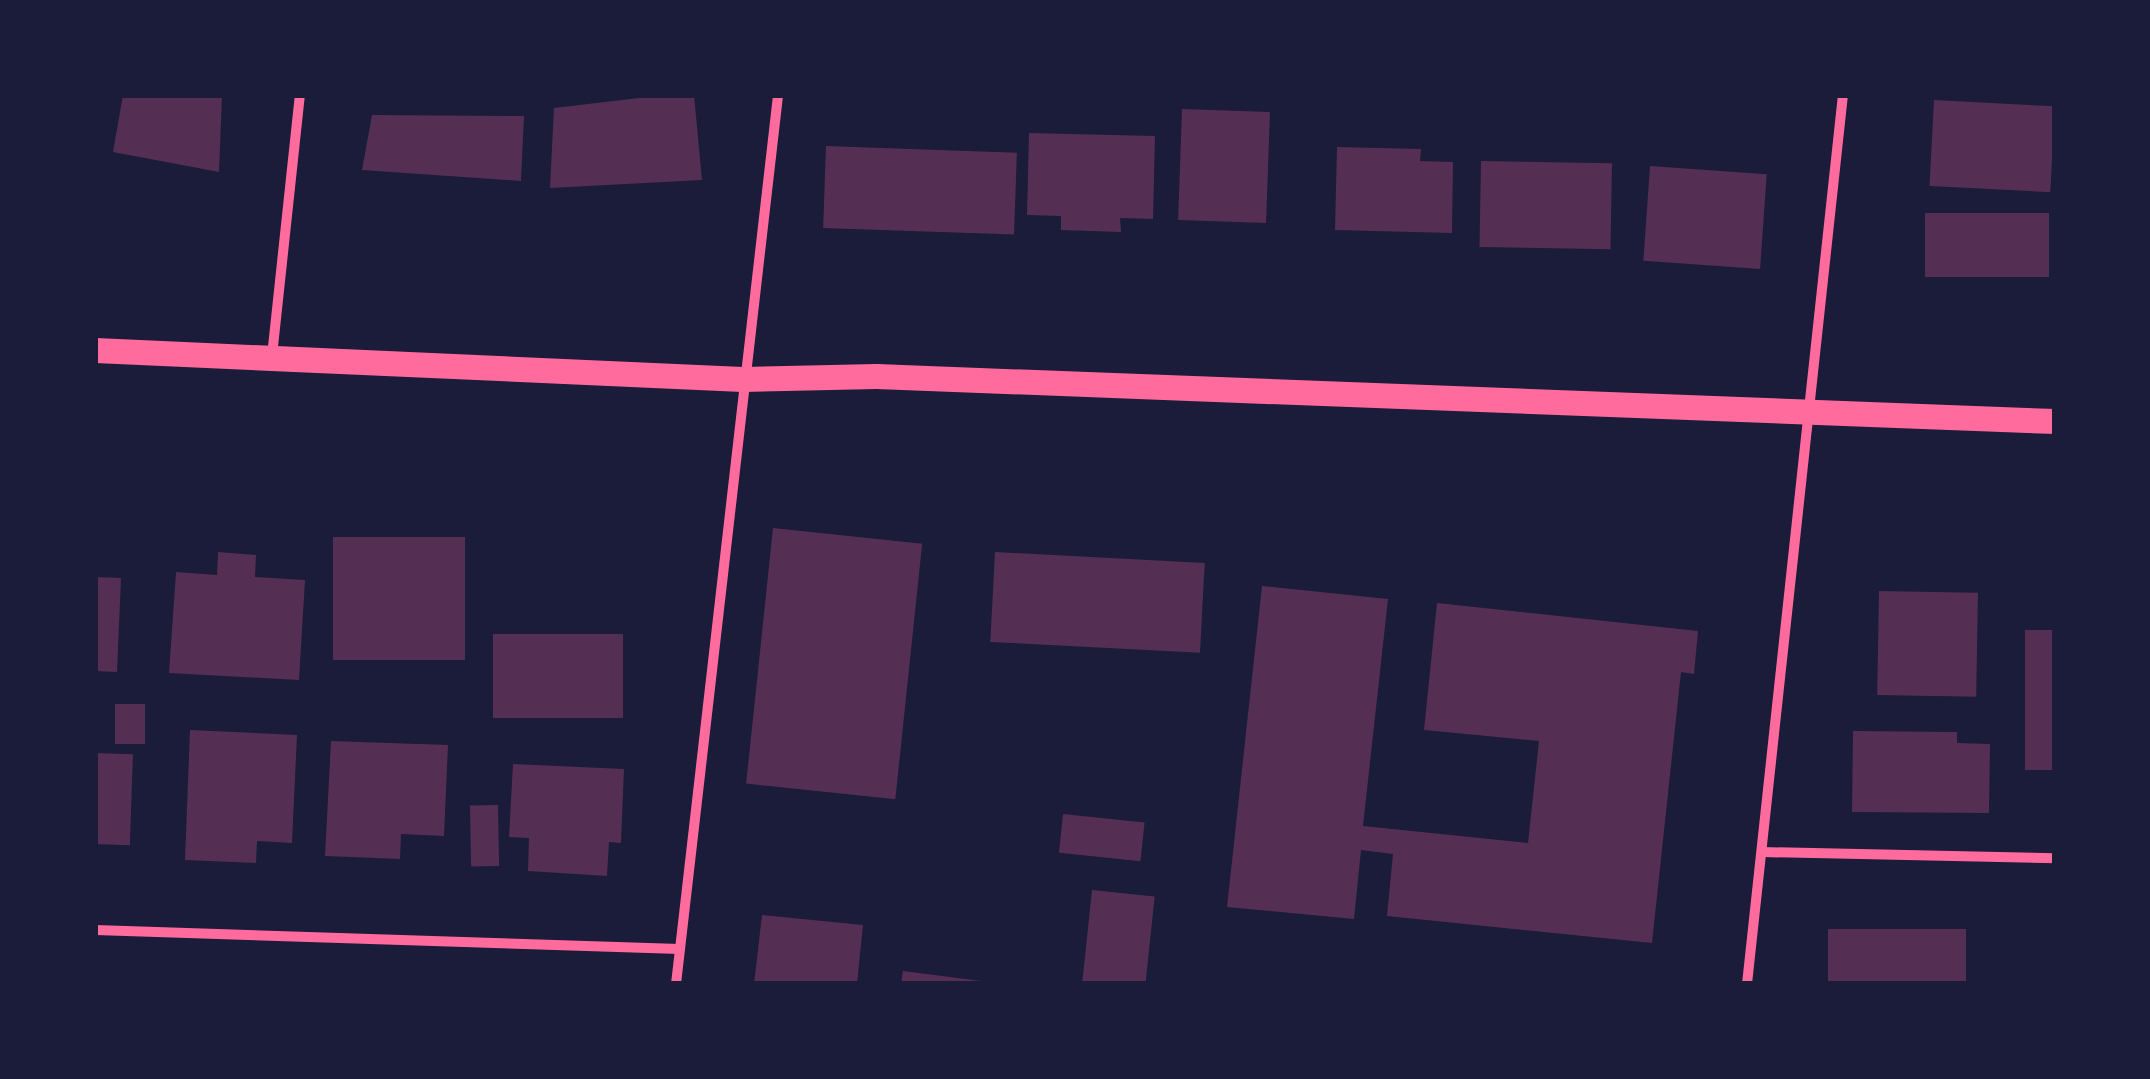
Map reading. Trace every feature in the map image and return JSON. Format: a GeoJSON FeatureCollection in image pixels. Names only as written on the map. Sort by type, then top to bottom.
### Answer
{"type":"FeatureCollection","features":[{"type":"Feature","properties":{"kind":"main road"},"geometry":{"type":"LineString","coordinates":[[95,350],[742,379],[876,376],[2055,421]]}},
{"type":"Feature","properties":{"kind":"street"},"geometry":{"type":"LineString","coordinates":[[272,357],[300,95]]}},
{"type":"Feature","properties":{"kind":"street"},"geometry":{"type":"LineString","coordinates":[[676,984],[742,379],[778,95]]}},
{"type":"Feature","properties":{"kind":"street"},"geometry":{"type":"LineString","coordinates":[[1747,984],[1842,95]]}},
{"type":"Feature","properties":{"kind":"street"},"geometry":{"type":"LineString","coordinates":[[1762,852],[2055,858]]}},
{"type":"Feature","properties":{"kind":"street"},"geometry":{"type":"LineString","coordinates":[[95,930],[680,949]]}},
{"type":"Feature","properties":{"kind":"building"},"geometry":{"type":"Polygon","coordinates":[[[123,95],[222,95],[219,172],[113,152],[123,95]]]}},
{"type":"Feature","properties":{"kind":"building"},"geometry":{"type":"Polygon","coordinates":[[[694,95],[702,180],[550,188],[554,108],[694,95]]]}},
{"type":"Feature","properties":{"kind":"building"},"geometry":{"type":"Polygon","coordinates":[[[1934,100],[2055,106],[2050,192],[1929,186],[1934,100]]]}},
{"type":"Feature","properties":{"kind":"building"},"geometry":{"type":"Polygon","coordinates":[[[1182,109],[1270,112],[1266,223],[1178,220],[1182,109]]]}},
{"type":"Feature","properties":{"kind":"building"},"geometry":{"type":"Polygon","coordinates":[[[372,115],[524,116],[521,181],[362,170],[372,115]]]}},
{"type":"Feature","properties":{"kind":"building"},"geometry":{"type":"Polygon","coordinates":[[[1029,133],[1155,136],[1153,219],[1120,218],[1121,232],[1061,230],[1061,216],[1027,215],[1029,133]]]}},
{"type":"Feature","properties":{"kind":"building"},"geometry":{"type":"Polygon","coordinates":[[[826,146],[1017,153],[1014,235],[823,228],[826,146]]]}},
{"type":"Feature","properties":{"kind":"building"},"geometry":{"type":"Polygon","coordinates":[[[1337,147],[1421,149],[1420,161],[1453,162],[1452,233],[1335,230],[1337,147]]]}},
{"type":"Feature","properties":{"kind":"building"},"geometry":{"type":"Polygon","coordinates":[[[1481,161],[1612,163],[1610,249],[1479,247],[1481,161]]]}},
{"type":"Feature","properties":{"kind":"building"},"geometry":{"type":"Polygon","coordinates":[[[1650,166],[1767,174],[1760,269],[1643,261],[1650,166]]]}},
{"type":"Feature","properties":{"kind":"building"},"geometry":{"type":"Polygon","coordinates":[[[1925,213],[2049,213],[2049,277],[1925,277],[1925,213]]]}},
{"type":"Feature","properties":{"kind":"building"},"geometry":{"type":"Polygon","coordinates":[[[773,528],[922,544],[895,799],[746,784],[773,528]]]}},
{"type":"Feature","properties":{"kind":"building"},"geometry":{"type":"Polygon","coordinates":[[[333,537],[465,537],[465,660],[333,660],[333,537]]]}},
{"type":"Feature","properties":{"kind":"building"},"geometry":{"type":"Polygon","coordinates":[[[218,552],[256,555],[255,577],[305,580],[299,680],[169,673],[176,572],[217,575],[218,552]]]}},
{"type":"Feature","properties":{"kind":"building"},"geometry":{"type":"Polygon","coordinates":[[[995,552],[1205,563],[1200,653],[990,642],[995,552]]]}},
{"type":"Feature","properties":{"kind":"building"},"geometry":{"type":"Polygon","coordinates":[[[95,577],[121,578],[117,672],[95,671],[95,577]]]}},
{"type":"Feature","properties":{"kind":"building"},"geometry":{"type":"Polygon","coordinates":[[[1262,586],[1388,599],[1363,826],[1528,843],[1539,741],[1424,730],[1437,603],[1698,631],[1694,674],[1681,672],[1652,943],[1387,916],[1393,854],[1361,850],[1354,919],[1227,907],[1262,586]]]}},
{"type":"Feature","properties":{"kind":"building"},"geometry":{"type":"Polygon","coordinates":[[[1879,591],[1978,593],[1976,697],[1877,695],[1879,591]]]}},
{"type":"Feature","properties":{"kind":"building"},"geometry":{"type":"Polygon","coordinates":[[[2025,630],[2055,630],[2055,770],[2025,770],[2025,630]]]}},
{"type":"Feature","properties":{"kind":"building"},"geometry":{"type":"Polygon","coordinates":[[[493,634],[623,634],[623,718],[493,718],[493,634]]]}},
{"type":"Feature","properties":{"kind":"building"},"geometry":{"type":"Polygon","coordinates":[[[115,704],[145,704],[145,744],[115,744],[115,704]]]}},
{"type":"Feature","properties":{"kind":"building"},"geometry":{"type":"Polygon","coordinates":[[[190,730],[297,735],[292,843],[257,841],[256,863],[185,860],[190,730]]]}},
{"type":"Feature","properties":{"kind":"building"},"geometry":{"type":"Polygon","coordinates":[[[1853,731],[1957,732],[1957,743],[1990,744],[1989,813],[1852,812],[1853,731]]]}},
{"type":"Feature","properties":{"kind":"building"},"geometry":{"type":"Polygon","coordinates":[[[331,741],[448,745],[444,836],[401,834],[400,859],[325,856],[331,741]]]}},
{"type":"Feature","properties":{"kind":"building"},"geometry":{"type":"Polygon","coordinates":[[[95,753],[133,754],[130,845],[95,844],[95,753]]]}},
{"type":"Feature","properties":{"kind":"building"},"geometry":{"type":"Polygon","coordinates":[[[513,764],[624,769],[621,843],[609,842],[607,876],[528,871],[529,838],[509,837],[513,764]]]}},
{"type":"Feature","properties":{"kind":"building"},"geometry":{"type":"Polygon","coordinates":[[[470,805],[498,805],[499,866],[471,866],[470,805]]]}},
{"type":"Feature","properties":{"kind":"building"},"geometry":{"type":"Polygon","coordinates":[[[1063,814],[1145,823],[1140,861],[1059,853],[1063,814]]]}},
{"type":"Feature","properties":{"kind":"building"},"geometry":{"type":"Polygon","coordinates":[[[1092,890],[1155,897],[1145,984],[1082,984],[1092,890]]]}},
{"type":"Feature","properties":{"kind":"building"},"geometry":{"type":"Polygon","coordinates":[[[762,915],[863,925],[857,984],[754,984],[762,915]]]}},
{"type":"Feature","properties":{"kind":"building"},"geometry":{"type":"Polygon","coordinates":[[[1828,929],[1966,929],[1966,984],[1828,984],[1828,929]]]}},
{"type":"Feature","properties":{"kind":"building"},"geometry":{"type":"Polygon","coordinates":[[[903,971],[989,982],[989,984],[901,984],[903,971]]]}}]}
